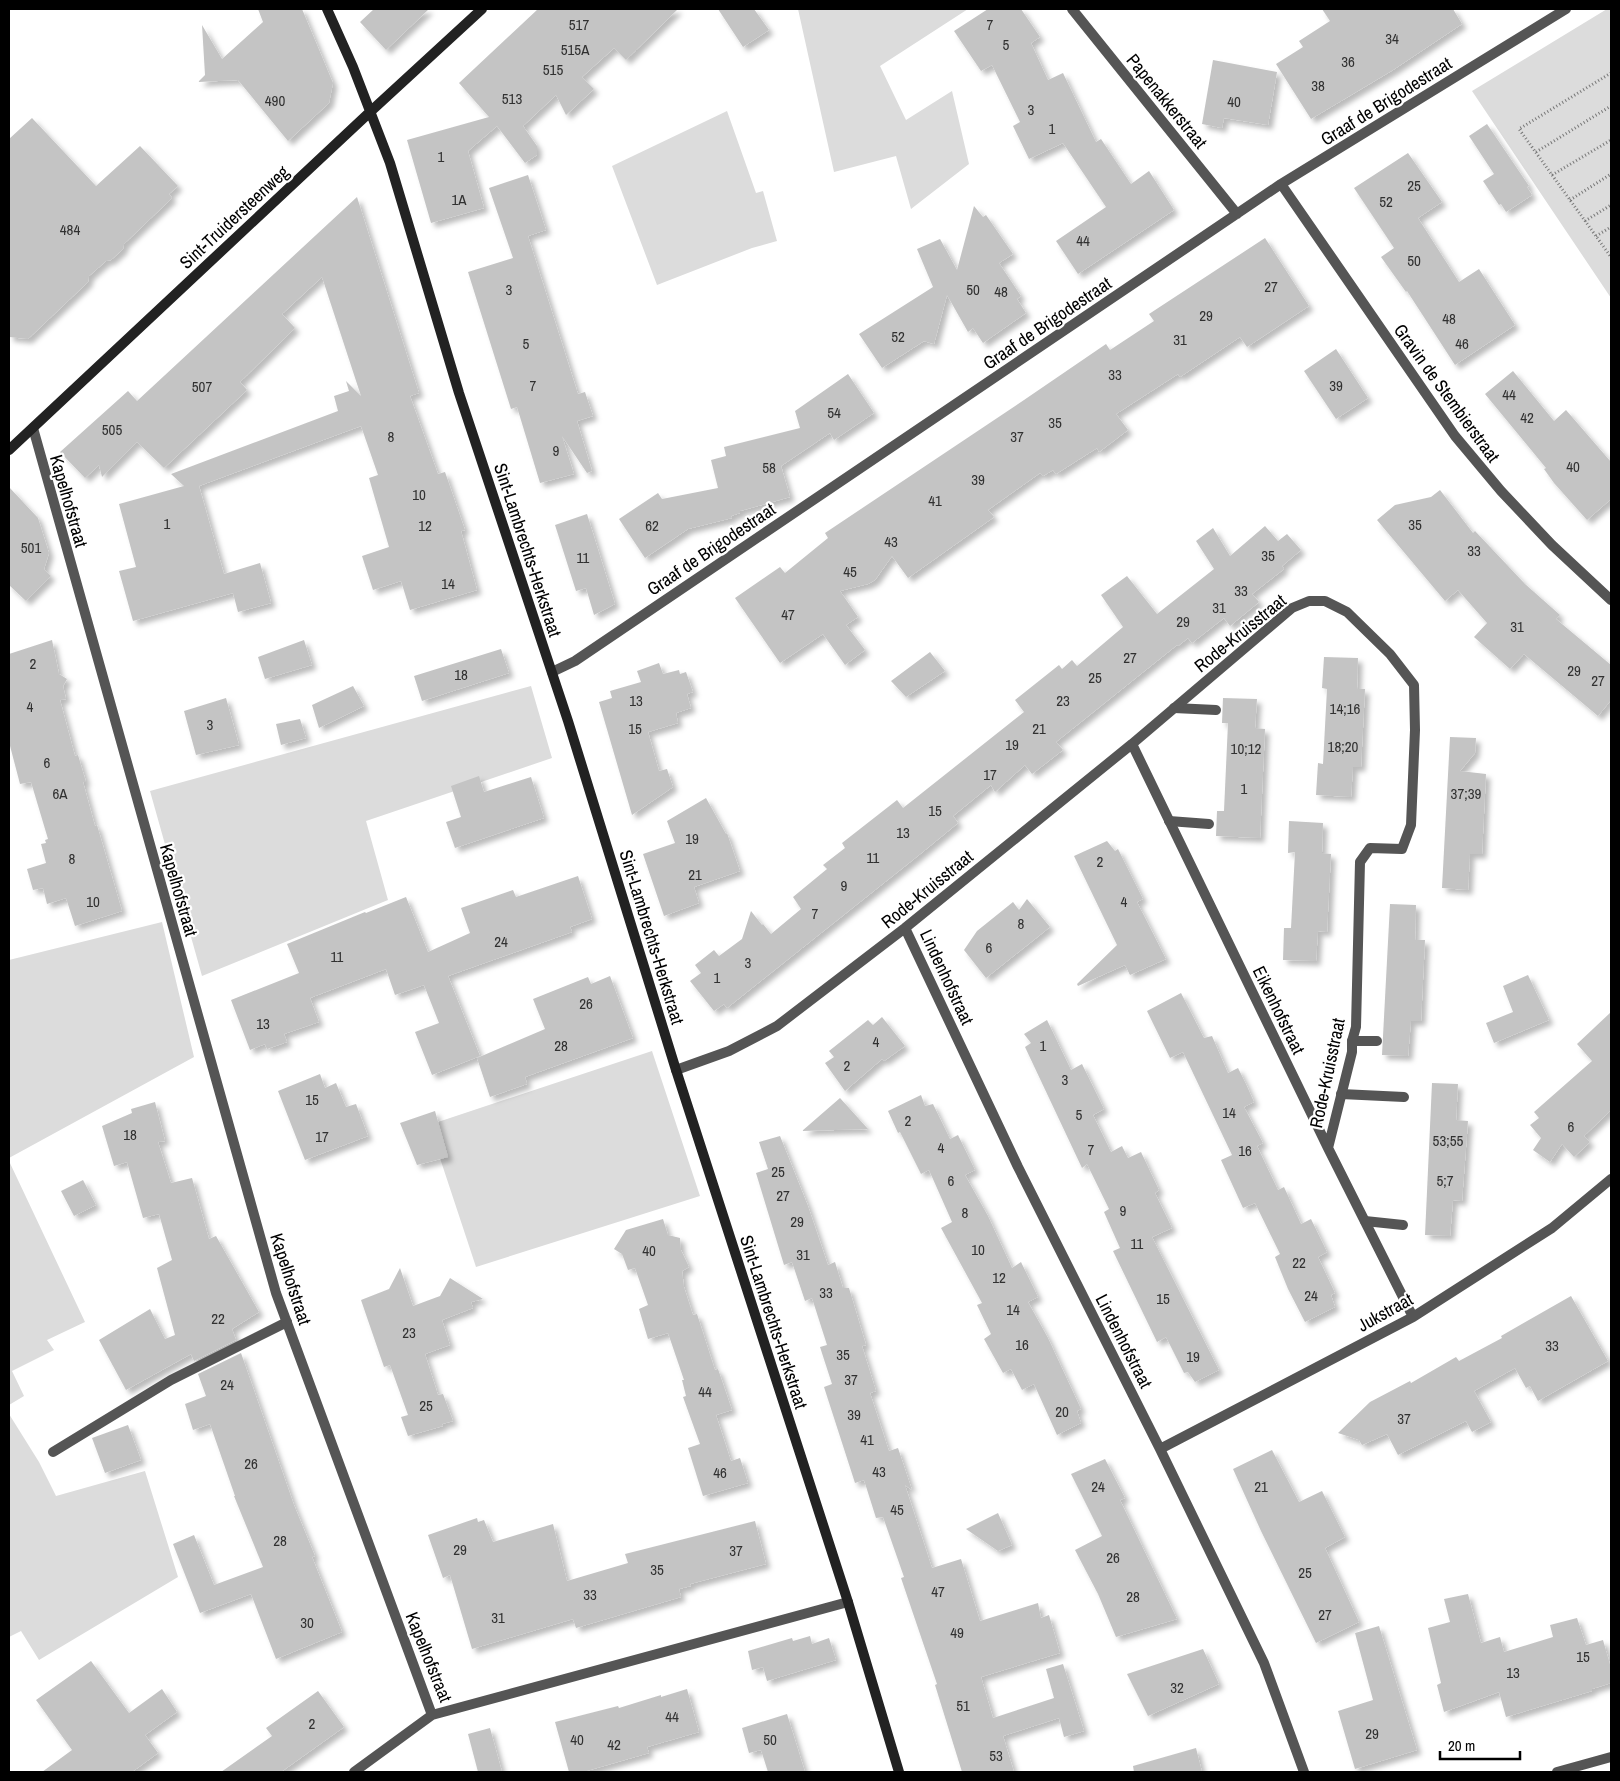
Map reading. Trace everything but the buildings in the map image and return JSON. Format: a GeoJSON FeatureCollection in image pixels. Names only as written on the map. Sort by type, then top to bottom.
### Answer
{"type":"FeatureCollection","features":[{"type":"Feature","properties":{"kind":"street","name":"Sint-Lambrechts-Herkstraat"},"geometry":{"type":"LineString","coordinates":[[327,9],[353,67],[390,163],[459,393],[552,672],[676,1070],[848,1602],[900,1772]]}},
{"type":"Feature","properties":{"kind":"street","name":"Sint-Truidersteenweg"},"geometry":{"type":"LineString","coordinates":[[9,450],[482,9]]}},
{"type":"Feature","properties":{"kind":"street","name":"Papenakkerstraat"},"geometry":{"type":"LineString","coordinates":[[1072,9],[1237,214]]}},
{"type":"Feature","properties":{"kind":"street","name":"Graaf de Brigodestraat"},"geometry":{"type":"LineString","coordinates":[[552,672],[575,661],[1281,184],[1566,9]]}},
{"type":"Feature","properties":{"kind":"street","name":"Gravin de Stembierstraat"},"geometry":{"type":"LineString","coordinates":[[1281,184],[1455,436],[1501,491],[1552,545],[1611,600]]}},
{"type":"Feature","properties":{"kind":"street","name":"Kapelhofstraat"},"geometry":{"type":"LineString","coordinates":[[33,428],[270,1274],[432,1715],[848,1602]]}},
{"type":"Feature","properties":{"kind":"street","name":"Rode-Kruisstraat"},"geometry":{"type":"LineString","coordinates":[[676,1070],[729,1051],[777,1026],[905,928],[1132,744],[1292,608],[1309,601],[1325,601],[1347,612],[1390,654],[1414,685],[1415,730],[1411,825],[1408,838],[1402,848],[1370,848],[1360,862],[1356,1027],[1352,1041],[1352,1052],[1328,1148]]}},
{"type":"Feature","properties":{"kind":"street"},"geometry":{"type":"LineString","coordinates":[[1174,708],[1216,710]]}},
{"type":"Feature","properties":{"kind":"street","name":"Eikenhofstraat"},"geometry":{"type":"LineString","coordinates":[[1132,744],[1328,1148],[1413,1317]]}},
{"type":"Feature","properties":{"kind":"street"},"geometry":{"type":"LineString","coordinates":[[1169,821],[1209,824]]}},
{"type":"Feature","properties":{"kind":"street","name":"Lindenhofstraat"},"geometry":{"type":"LineString","coordinates":[[905,928],[1018,1167],[1264,1663],[1304,1772]]}},
{"type":"Feature","properties":{"kind":"street"},"geometry":{"type":"LineString","coordinates":[[1352,1041],[1378,1041]]}},
{"type":"Feature","properties":{"kind":"street"},"geometry":{"type":"LineString","coordinates":[[1341,1094],[1404,1097]]}},
{"type":"Feature","properties":{"kind":"street","name":"Jukstraat"},"geometry":{"type":"LineString","coordinates":[[1160,1450],[1413,1317],[1552,1228],[1611,1179]]}},
{"type":"Feature","properties":{"kind":"street"},"geometry":{"type":"LineString","coordinates":[[1365,1221],[1403,1225]]}},
{"type":"Feature","properties":{"kind":"street"},"geometry":{"type":"LineString","coordinates":[[53,1452],[171,1380],[287,1322]]}},
{"type":"Feature","properties":{"kind":"street"},"geometry":{"type":"LineString","coordinates":[[354,1772],[432,1715]]}},
{"type":"Feature","properties":{"kind":"street"},"geometry":{"type":"LineString","coordinates":[[1558,1772],[1611,1756]]}},
{"type":"Feature","properties":{"kind":"path"},"geometry":{"type":"LineString","coordinates":[[1611,73],[1519,129],[1596,236],[1610,251],[1611,257]]}},
{"type":"Feature","properties":{"kind":"path"},"geometry":{"type":"LineString","coordinates":[[1536,152],[1611,106]]}},
{"type":"Feature","properties":{"kind":"path"},"geometry":{"type":"LineString","coordinates":[[1552,175],[1611,140]]}},
{"type":"Feature","properties":{"kind":"path"},"geometry":{"type":"LineString","coordinates":[[1570,200],[1611,174]]}},
{"type":"Feature","properties":{"kind":"path"},"geometry":{"type":"LineString","coordinates":[[1586,221],[1611,206]]}},
{"type":"Feature","properties":{"kind":"path"},"geometry":{"type":"LineString","coordinates":[[1596,236],[1611,227]]}},
{"type":"Feature","properties":{"kind":"shaded area"},"geometry":{"type":"Polygon","coordinates":[[[798,9],[968,9],[880,66],[906,120],[952,91],[969,164],[911,209],[896,156],[834,172],[798,9]]]}},
{"type":"Feature","properties":{"kind":"shaded area"},"geometry":{"type":"Polygon","coordinates":[[[1607,9],[1611,9],[1611,298],[1472,91],[1607,9]]]}},
{"type":"Feature","properties":{"kind":"shaded area"},"geometry":{"type":"Polygon","coordinates":[[[727,111],[756,193],[763,191],[777,241],[752,248],[657,285],[612,166],[727,111]]]}},
{"type":"Feature","properties":{"kind":"shaded area"},"geometry":{"type":"Polygon","coordinates":[[[531,686],[552,758],[366,821],[388,900],[202,976],[150,791],[531,686]]]}},
{"type":"Feature","properties":{"kind":"shaded area"},"geometry":{"type":"Polygon","coordinates":[[[162,922],[194,1057],[9,1158],[9,960],[162,922]]]}},
{"type":"Feature","properties":{"kind":"shaded area"},"geometry":{"type":"Polygon","coordinates":[[[652,1051],[700,1196],[476,1267],[429,1125],[652,1051]]]}},
{"type":"Feature","properties":{"kind":"shaded area"},"geometry":{"type":"Polygon","coordinates":[[[9,1161],[85,1322],[47,1340],[54,1350],[12,1371],[24,1396],[9,1405],[9,1161]]]}},
{"type":"Feature","properties":{"kind":"shaded area"},"geometry":{"type":"Polygon","coordinates":[[[9,1414],[39,1462],[56,1496],[145,1471],[178,1577],[39,1660],[21,1631],[9,1637],[9,1414]]]}}]}
